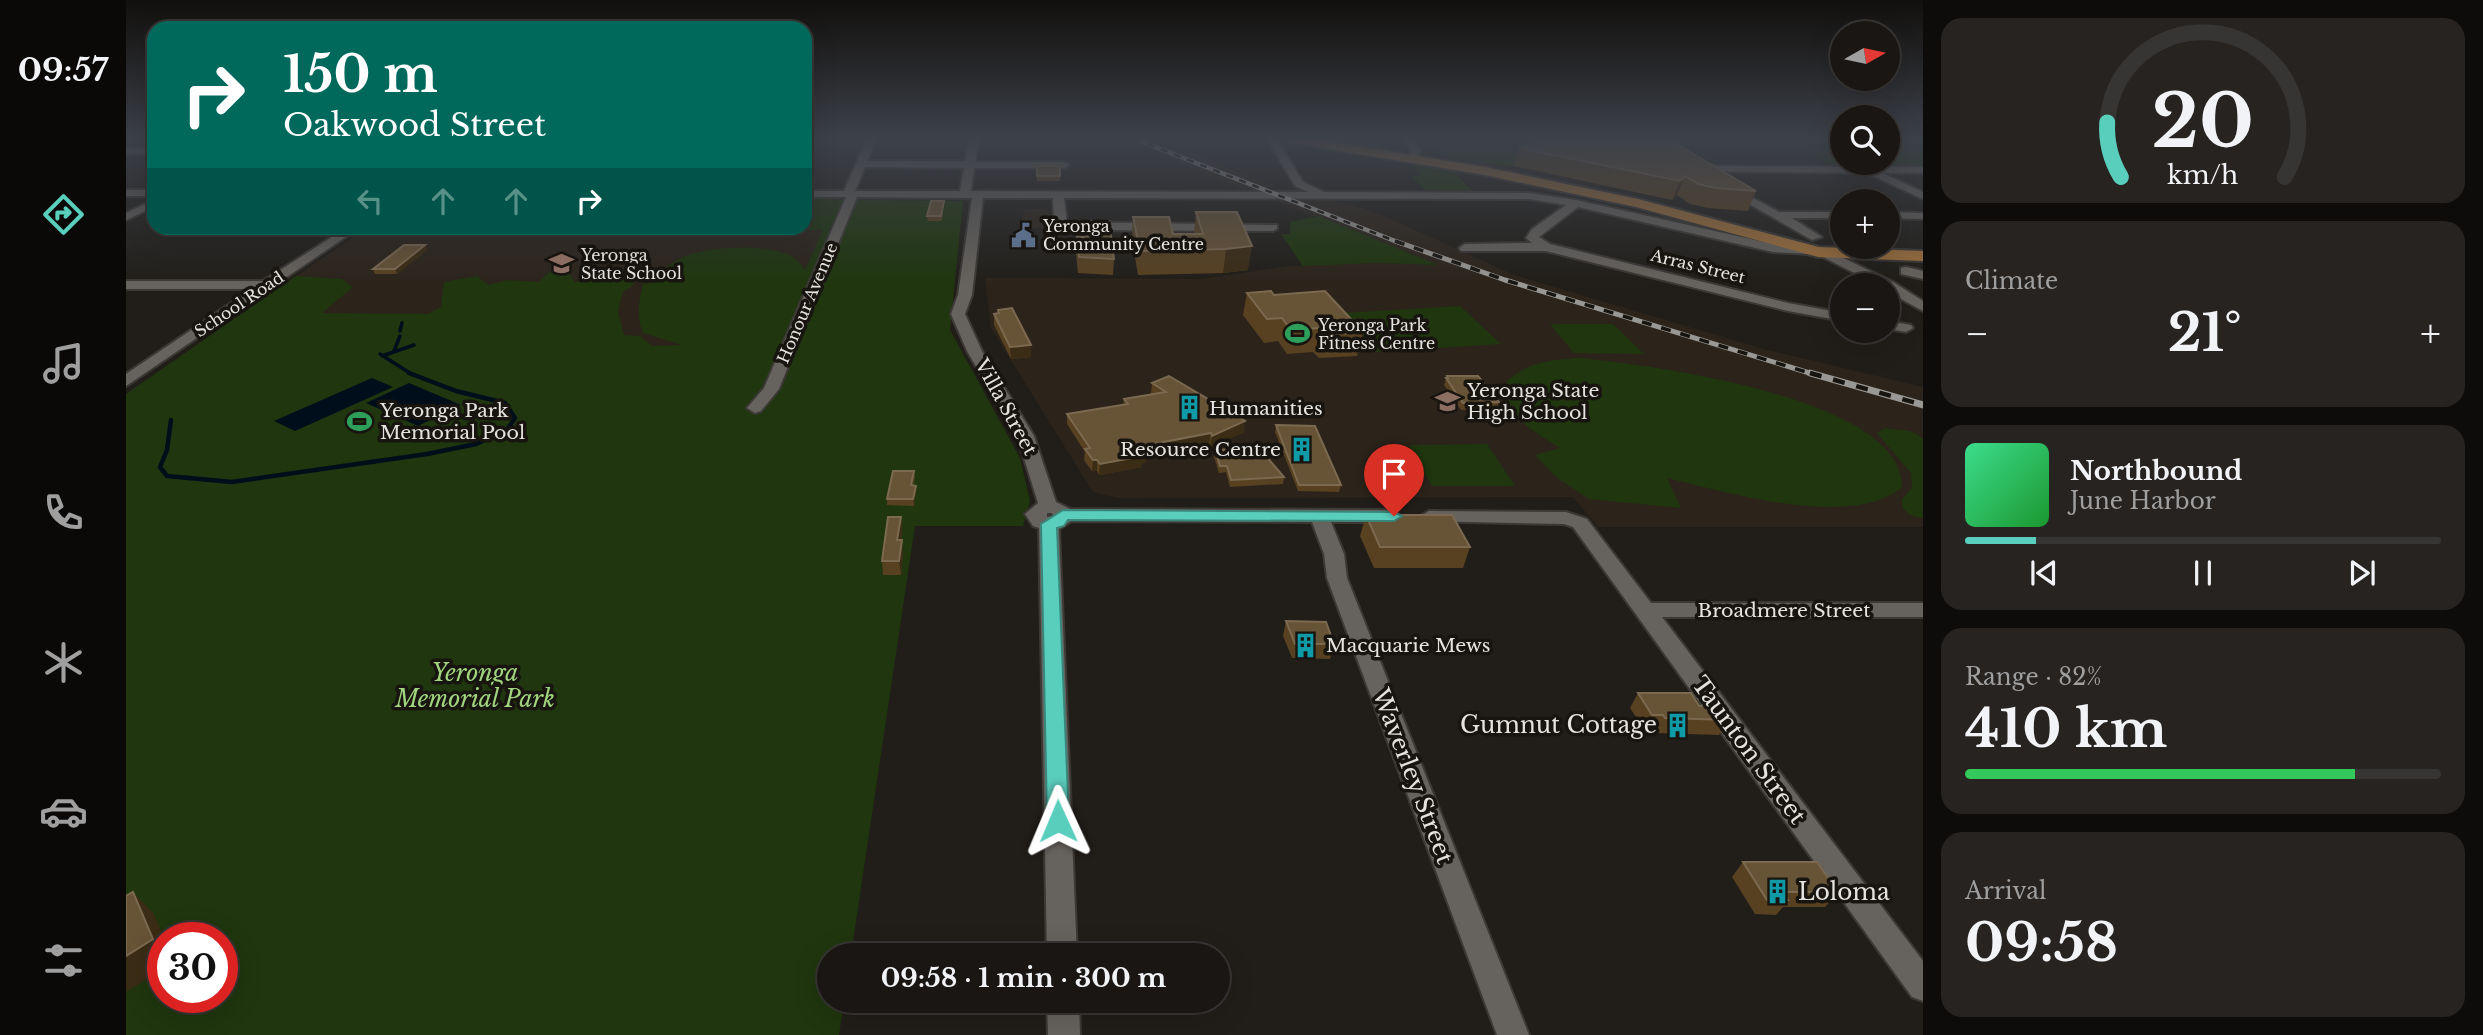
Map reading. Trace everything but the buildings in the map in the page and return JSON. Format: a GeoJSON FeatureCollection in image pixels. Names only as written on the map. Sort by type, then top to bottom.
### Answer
{"type":"FeatureCollection","features":[{"type":"Feature","properties":{"kind":"main road"},"geometry":{"type":"LineString","coordinates":[[1566,187],[1786,231],[1817,247],[1830,247]]}},
{"type":"Feature","properties":{"kind":"main road"},"geometry":{"type":"LineString","coordinates":[[1576,187],[1745,225],[1786,231]]}},
{"type":"Feature","properties":{"kind":"main road"},"geometry":{"type":"LineString","coordinates":[[1900,249],[1923,253]]}},
{"type":"Feature","properties":{"kind":"main road"},"geometry":{"type":"LineString","coordinates":[[1900,251],[1923,253]]}},
{"type":"Feature","properties":{"kind":"street"},"geometry":{"type":"LineString","coordinates":[[850,194],[852,187]]}},
{"type":"Feature","properties":{"kind":"street"},"geometry":{"type":"LineString","coordinates":[[965,194],[966,187]]}},
{"type":"Feature","properties":{"kind":"street"},"geometry":{"type":"LineString","coordinates":[[1306,187],[1324,195]]}},
{"type":"Feature","properties":{"kind":"street"},"geometry":{"type":"LineString","coordinates":[[1535,196],[1554,191],[1550,187]]}},
{"type":"Feature","properties":{"kind":"street"},"geometry":{"type":"LineString","coordinates":[[1724,187],[1786,231],[1867,273]]}},
{"type":"Feature","properties":{"kind":"street"},"geometry":{"type":"LineString","coordinates":[[1904,187],[1923,196]]}},
{"type":"Feature","properties":{"kind":"street"},"geometry":{"type":"LineString","coordinates":[[126,193],[147,193]]}},
{"type":"Feature","properties":{"kind":"street"},"geometry":{"type":"LineString","coordinates":[[812,194],[1535,196],[1780,249],[1817,247]]}},
{"type":"Feature","properties":{"kind":"street","name":"Honour Avenue"},"geometry":{"type":"LineString","coordinates":[[755,408],[771,389],[850,194]]}},
{"type":"Feature","properties":{"kind":"street","name":"Villa Street"},"geometry":{"type":"LineString","coordinates":[[978,194],[965,295],[970,308],[974,347],[1016,417],[1031,449],[1054,515],[1062,943]]}},
{"type":"Feature","properties":{"kind":"street"},"geometry":{"type":"LineString","coordinates":[[1058,194],[1060,223],[1064,226],[1273,228]]}},
{"type":"Feature","properties":{"kind":"street"},"geometry":{"type":"LineString","coordinates":[[1148,194],[1156,225]]}},
{"type":"Feature","properties":{"kind":"street"},"geometry":{"type":"LineString","coordinates":[[1546,247],[1532,238],[1536,232],[1576,203]]}},
{"type":"Feature","properties":{"kind":"street"},"geometry":{"type":"LineString","coordinates":[[126,217],[147,206]]}},
{"type":"Feature","properties":{"kind":"street"},"geometry":{"type":"LineString","coordinates":[[1900,215],[1923,216]]}},
{"type":"Feature","properties":{"kind":"street"},"geometry":{"type":"LineString","coordinates":[[1746,241],[1830,219]]}},
{"type":"Feature","properties":{"kind":"street","name":"School Road"},"geometry":{"type":"LineString","coordinates":[[127,379],[251,296],[262,285],[283,275],[343,235]]}},
{"type":"Feature","properties":{"kind":"street","name":"Arras Street"},"geometry":{"type":"LineString","coordinates":[[1465,248],[1546,247],[1788,307],[1830,315]]}},
{"type":"Feature","properties":{"kind":"street"},"geometry":{"type":"LineString","coordinates":[[1858,259],[1869,273]]}},
{"type":"Feature","properties":{"kind":"street"},"geometry":{"type":"LineString","coordinates":[[1906,271],[1923,275]]}},
{"type":"Feature","properties":{"kind":"street"},"geometry":{"type":"LineString","coordinates":[[126,285],[262,285]]}},
{"type":"Feature","properties":{"kind":"street"},"geometry":{"type":"LineString","coordinates":[[1900,293],[1923,307]]}},
{"type":"Feature","properties":{"kind":"street"},"geometry":{"type":"LineString","coordinates":[[1900,327],[1906,328]]}},
{"type":"Feature","properties":{"kind":"street"},"geometry":{"type":"LineString","coordinates":[[1054,515],[1319,516]]}},
{"type":"Feature","properties":{"kind":"street","name":"Taunton Street"},"geometry":{"type":"LineString","coordinates":[[1319,516],[1572,519],[1581,524],[1923,986]]}},
{"type":"Feature","properties":{"kind":"street","name":"Waverley Street"},"geometry":{"type":"LineString","coordinates":[[1319,516],[1334,554],[1337,578],[1513,1035]]}},
{"type":"Feature","properties":{"kind":"street","name":"Broadmere Street"},"geometry":{"type":"LineString","coordinates":[[1645,610],[1923,610]]}},
{"type":"Feature","properties":{"kind":"street"},"geometry":{"type":"LineString","coordinates":[[1063,1013],[1064,1035]]}},
{"type":"Feature","properties":{"kind":"shaded area"},"geometry":{"type":"Polygon","coordinates":[[[1239,187],[1270,187],[1265,191],[1239,187]]]}},
{"type":"Feature","properties":{"kind":"shaded area","name":"Yeronga State School"},"geometry":{"type":"Polygon","coordinates":[[[812,199],[838,199],[769,349],[557,348],[231,320],[357,235],[812,235],[812,199]]]}},
{"type":"Feature","properties":{"kind":"shaded area","name":"Yeronga State High School"},"geometry":{"type":"Polygon","coordinates":[[[1327,199],[1373,211],[1514,275],[1763,349],[1923,387],[1923,527],[1598,527],[1573,497],[1119,498],[1093,492],[991,328],[985,278],[1202,279],[1289,266],[1377,263],[1435,265],[1273,200],[1327,199]]]}},
{"type":"Feature","properties":{"kind":"shaded area"},"geometry":{"type":"Polygon","coordinates":[[[1025,209],[1048,209],[1055,228],[1019,228],[1025,209]]]}},
{"type":"Feature","properties":{"kind":"green space"},"geometry":{"type":"Polygon","coordinates":[[[1422,187],[1468,187],[1472,191],[1425,190],[1422,187]]]}},
{"type":"Feature","properties":{"kind":"green space","name":"Yeronga Memorial Park"},"geometry":{"type":"Polygon","coordinates":[[[812,199],[963,201],[950,330],[1020,458],[1030,501],[1023,526],[915,526],[853,943],[817,943],[817,1013],[842,1013],[839,1035],[126,1035],[126,394],[296,276],[342,279],[353,287],[322,313],[428,314],[441,307],[444,282],[477,276],[488,285],[508,280],[539,282],[553,269],[568,272],[575,282],[617,279],[629,272],[640,273],[631,287],[623,292],[618,311],[624,335],[640,336],[652,346],[682,345],[643,333],[639,315],[643,284],[652,283],[668,266],[681,258],[718,249],[761,248],[788,254],[805,270],[823,230],[812,230],[812,199]]]}},
{"type":"Feature","properties":{"kind":"green space"},"geometry":{"type":"Polygon","coordinates":[[[1318,216],[1438,265],[1377,263],[1303,266],[1281,234],[1290,234],[1290,222],[1318,216]]]}},
{"type":"Feature","properties":{"kind":"green space"},"geometry":{"type":"Polygon","coordinates":[[[1460,306],[1501,344],[1377,352],[1343,313],[1460,306]]]}},
{"type":"Feature","properties":{"kind":"green space"},"geometry":{"type":"Polygon","coordinates":[[[1550,324],[1613,324],[1644,354],[1574,353],[1550,324]]]}},
{"type":"Feature","properties":{"kind":"green space"},"geometry":{"type":"Polygon","coordinates":[[[1580,358],[1712,378],[1767,391],[1819,408],[1862,430],[1892,456],[1902,487],[1880,500],[1853,506],[1822,507],[1754,498],[1667,478],[1681,508],[1589,499],[1556,477],[1535,455],[1560,448],[1522,422],[1515,414],[1507,394],[1507,381],[1532,365],[1580,358]]]}},
{"type":"Feature","properties":{"kind":"green space"},"geometry":{"type":"Polygon","coordinates":[[[1885,428],[1910,431],[1923,438],[1923,518],[1912,516],[1903,509],[1902,499],[1912,488],[1911,473],[1877,433],[1885,428]]]}},
{"type":"Feature","properties":{"kind":"green space"},"geometry":{"type":"Polygon","coordinates":[[[1487,444],[1515,486],[1432,486],[1409,445],[1487,444]]]}},
{"type":"Feature","properties":{"kind":"water"},"geometry":{"type":"Polygon","coordinates":[[[372,378],[393,387],[295,431],[274,421],[372,378]]]}},
{"type":"Feature","properties":{"kind":"water"},"geometry":{"type":"Polygon","coordinates":[[[409,383],[461,405],[418,426],[366,403],[409,383]]]}},
{"type":"Feature","properties":{"kind":"waterway"},"geometry":{"type":"LineString","coordinates":[[400,331],[402,323]]}},
{"type":"Feature","properties":{"kind":"waterway"},"geometry":{"type":"LineString","coordinates":[[394,351],[400,336]]}},
{"type":"Feature","properties":{"kind":"waterway"},"geometry":{"type":"LineString","coordinates":[[383,356],[414,345]]}},
{"type":"Feature","properties":{"kind":"waterway"},"geometry":{"type":"LineString","coordinates":[[383,356],[411,374]]}},
{"type":"Feature","properties":{"kind":"waterway"},"geometry":{"type":"LineString","coordinates":[[171,420],[167,450],[160,467],[167,476],[232,482],[427,454],[476,444],[507,430],[515,418],[505,403],[456,391],[411,374]]}},
{"type":"Feature","properties":{"kind":"railway"},"geometry":{"type":"LineString","coordinates":[[1258,187],[1400,243]]}},
{"type":"Feature","properties":{"kind":"railway"},"geometry":{"type":"LineString","coordinates":[[1395,241],[1505,280],[1816,375]]}},
{"type":"Feature","properties":{"kind":"railway"},"geometry":{"type":"LineString","coordinates":[[1810,373],[1923,405]]}},
{"type":"Feature","properties":{"kind":"place","name":"Yeronga Community Centre"},"geometry":{"type":"Point","coordinates":[1023,235]}},
{"type":"Feature","properties":{"kind":"place","name":"Yeronga State School"},"geometry":{"type":"Point","coordinates":[561,264]}},
{"type":"Feature","properties":{"kind":"place","name":"Yeronga Park Fitness Centre"},"geometry":{"type":"Point","coordinates":[1298,334]}},
{"type":"Feature","properties":{"kind":"place","name":"Yeronga State High School"},"geometry":{"type":"Point","coordinates":[1447,401]}},
{"type":"Feature","properties":{"kind":"place","name":"Humanities"},"geometry":{"type":"Point","coordinates":[1189,408]}},
{"type":"Feature","properties":{"kind":"place","name":"Yeronga Park Memorial Pool"},"geometry":{"type":"Point","coordinates":[360,421]}},
{"type":"Feature","properties":{"kind":"place","name":"Resource Centre"},"geometry":{"type":"Point","coordinates":[1301,449]}},
{"type":"Feature","properties":{"kind":"place","name":"Macquarie Mews"},"geometry":{"type":"Point","coordinates":[1306,645]}},
{"type":"Feature","properties":{"kind":"place","name":"Gumnut Cottage"},"geometry":{"type":"Point","coordinates":[1677,725]}},
{"type":"Feature","properties":{"kind":"place","name":"Loloma"},"geometry":{"type":"Point","coordinates":[1778,892]}},
{"type":"Feature","properties":{"kind":"route"},"geometry":{"type":"LineString","coordinates":[[1058,821],[1049,524],[1058,523],[1063,515],[1394,516]]}}]}
